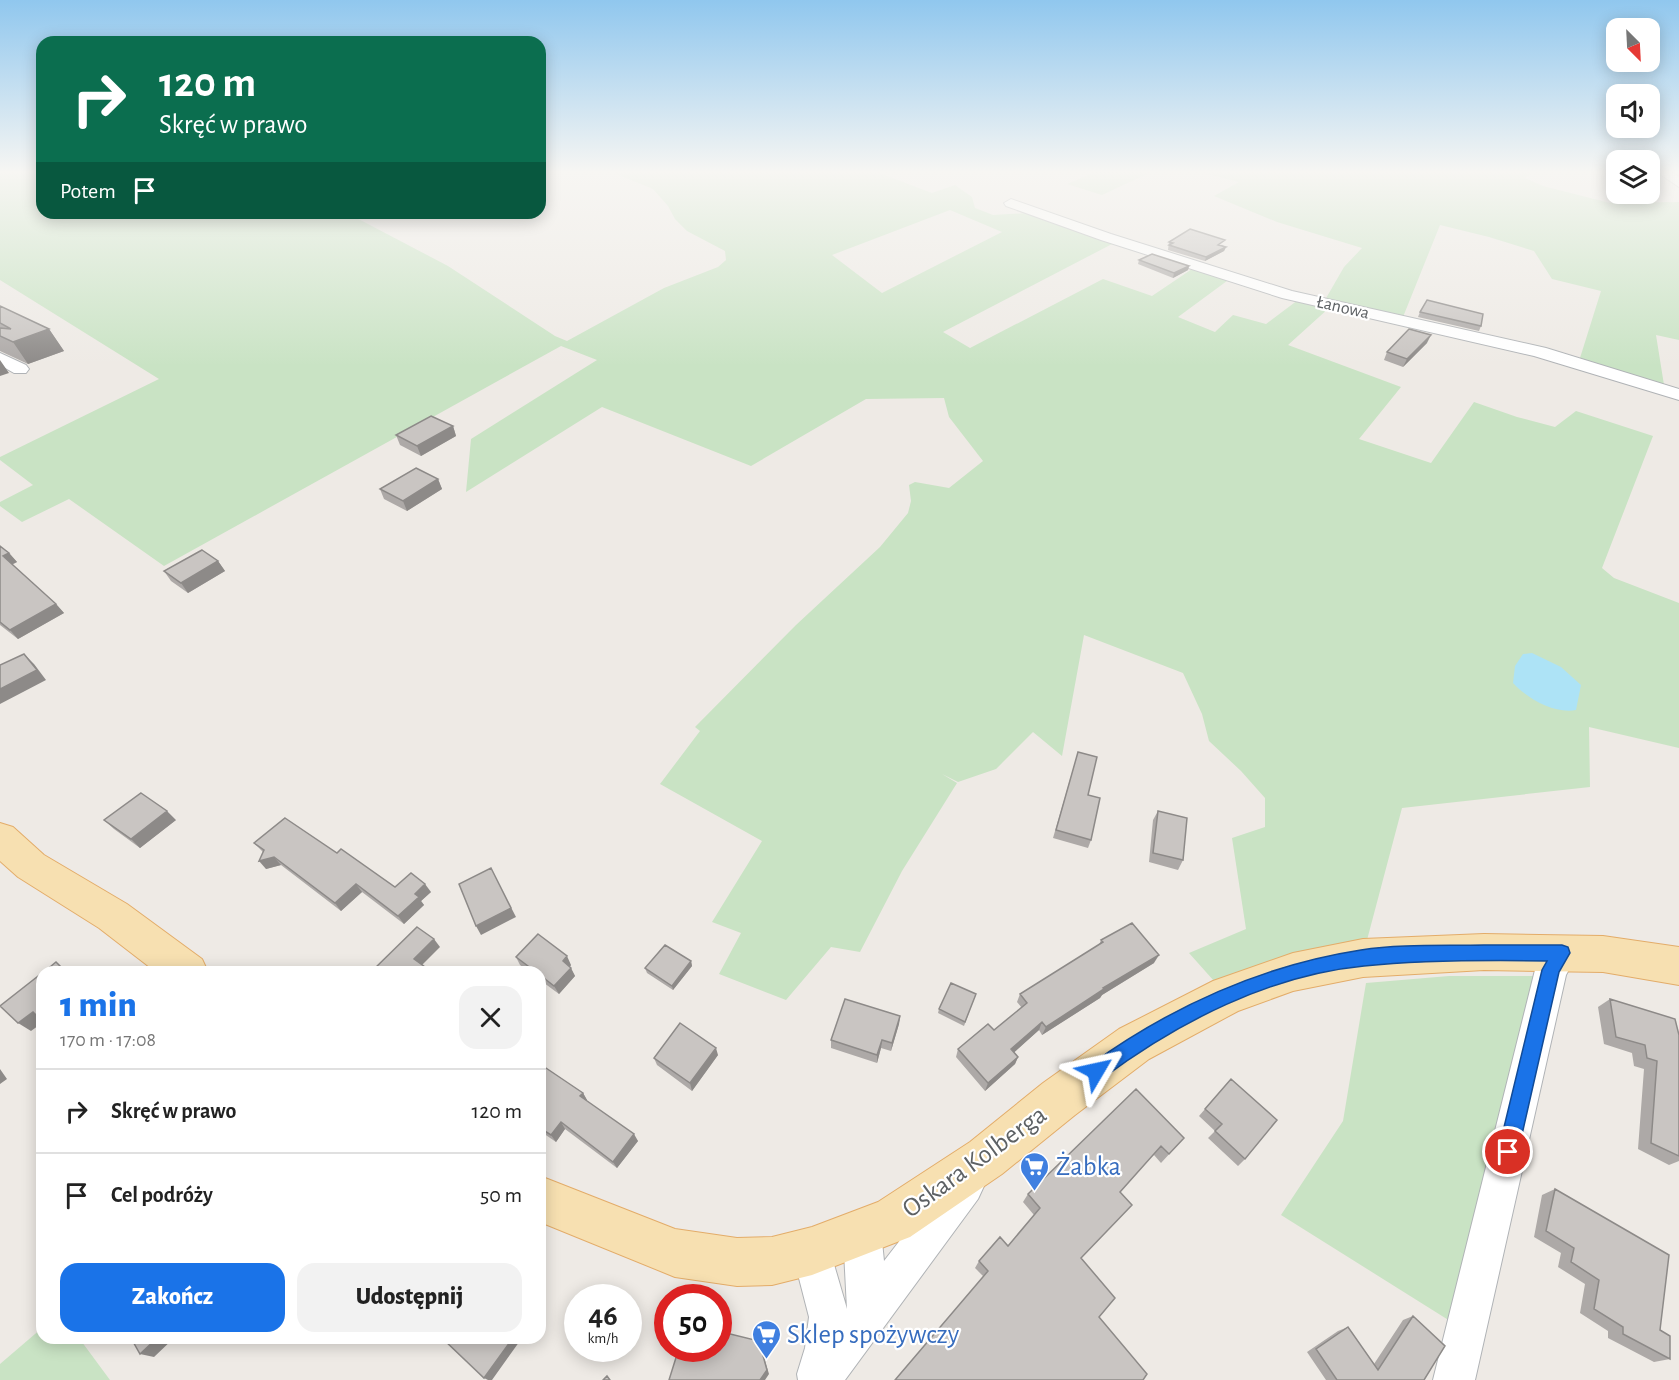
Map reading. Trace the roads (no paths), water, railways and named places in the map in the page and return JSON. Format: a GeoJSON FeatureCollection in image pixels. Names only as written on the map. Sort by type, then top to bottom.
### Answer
{"type":"FeatureCollection","features":[{"type":"Feature","properties":{"kind":"main road"},"geometry":{"type":"LineString","coordinates":[[0,838],[31,866],[113,916],[180,966]]}},
{"type":"Feature","properties":{"kind":"main road","name":"Oskara Kolberga"},"geometry":{"type":"LineString","coordinates":[[546,1201],[675,1253],[736,1262],[772,1261],[812,1251],[893,1220],[986,1158],[1059,1099],[1134,1044],[1227,995],[1293,972],[1363,958],[1484,952],[1603,954],[1679,966]]}},
{"type":"Feature","properties":{"kind":"street","name":"Łanowa"},"geometry":{"type":"LineString","coordinates":[[1104,236],[1288,295],[1540,352],[1679,395]]}},
{"type":"Feature","properties":{"kind":"street"},"geometry":{"type":"LineString","coordinates":[[0,358],[20,369]]}},
{"type":"Feature","properties":{"kind":"street"},"geometry":{"type":"LineString","coordinates":[[1454,1380],[1551,970],[1562,953]]}},
{"type":"Feature","properties":{"kind":"street"},"geometry":{"type":"LineString","coordinates":[[818,1380],[986,1158]]}},
{"type":"Feature","properties":{"kind":"street"},"geometry":{"type":"LineString","coordinates":[[862,1232],[868,1316]]}},
{"type":"Feature","properties":{"kind":"street"},"geometry":{"type":"LineString","coordinates":[[812,1251],[829,1317],[818,1380]]}},
{"type":"Feature","properties":{"kind":"water"},"geometry":{"type":"Polygon","coordinates":[[[1532,653],[1561,667],[1581,685],[1576,710],[1559,710],[1542,704],[1526,695],[1513,683],[1515,666],[1523,654],[1532,653]]]}},
{"type":"Feature","properties":{"kind":"place","name":"Żabka"},"geometry":{"type":"Point","coordinates":[1035,1192]}},
{"type":"Feature","properties":{"kind":"place","name":"Sklep spożywczy"},"geometry":{"type":"Point","coordinates":[766,1360]}}]}
